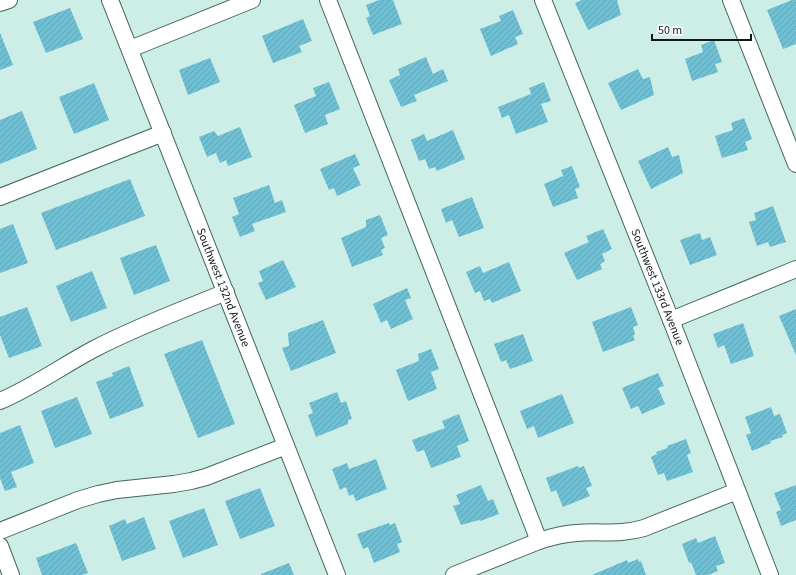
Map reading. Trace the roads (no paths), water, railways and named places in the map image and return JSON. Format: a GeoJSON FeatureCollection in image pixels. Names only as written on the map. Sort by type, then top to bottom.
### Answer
{"type":"FeatureCollection","features":[{"type":"Feature","properties":{"kind":"street"},"geometry":{"type":"LineString","coordinates":[[0,3],[9,0]]}},
{"type":"Feature","properties":{"kind":"street","name":"Southwest 132nd Avenue"},"geometry":{"type":"LineString","coordinates":[[110,0],[337,575]]}},
{"type":"Feature","properties":{"kind":"street"},"geometry":{"type":"LineString","coordinates":[[130,49],[252,0]]}},
{"type":"Feature","properties":{"kind":"street"},"geometry":{"type":"LineString","coordinates":[[328,0],[539,541]]}},
{"type":"Feature","properties":{"kind":"street","name":"Southwest 133rd Avenue"},"geometry":{"type":"LineString","coordinates":[[543,0],[671,320],[770,575]]}},
{"type":"Feature","properties":{"kind":"street"},"geometry":{"type":"LineString","coordinates":[[731,0],[796,164]]}},
{"type":"Feature","properties":{"kind":"street"},"geometry":{"type":"LineString","coordinates":[[0,197],[163,133]]}},
{"type":"Feature","properties":{"kind":"street"},"geometry":{"type":"LineString","coordinates":[[671,320],[796,269]]}},
{"type":"Feature","properties":{"kind":"street"},"geometry":{"type":"LineString","coordinates":[[0,401],[117,338],[226,292]]}},
{"type":"Feature","properties":{"kind":"street"},"geometry":{"type":"LineString","coordinates":[[0,531],[78,500],[98,494],[117,490],[191,481],[206,477],[286,446]]}},
{"type":"Feature","properties":{"kind":"street"},"geometry":{"type":"LineString","coordinates":[[454,575],[539,541],[571,533],[634,531],[737,491]]}},
{"type":"Feature","properties":{"kind":"street"},"geometry":{"type":"LineString","coordinates":[[0,546],[11,575]]}}]}
